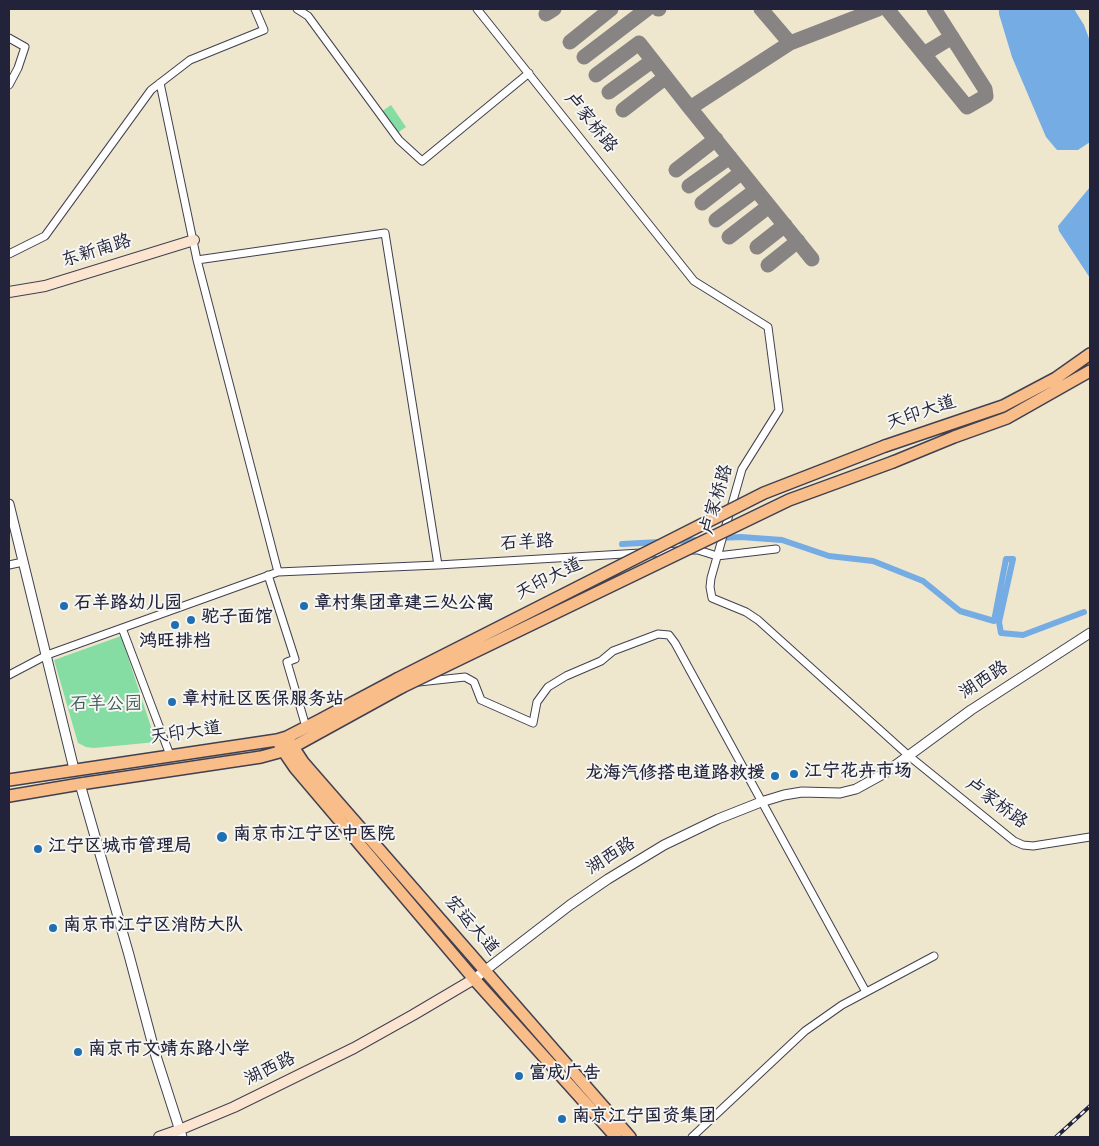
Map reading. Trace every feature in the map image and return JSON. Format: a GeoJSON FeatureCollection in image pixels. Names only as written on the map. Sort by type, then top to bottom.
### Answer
{"type":"FeatureCollection","features":[{"type":"Feature","properties":{"kind":"main road","name":"东新南路"},"geometry":{"type":"LineString","coordinates":[[9,292],[45,286],[194,240]]}},
{"type":"Feature","properties":{"kind":"main road","name":"天印大道"},"geometry":{"type":"LineString","coordinates":[[9,796],[261,757],[764,493],[885,446],[1003,406],[1056,378],[1090,354]]}},
{"type":"Feature","properties":{"kind":"main road","name":"天印大道"},"geometry":{"type":"LineString","coordinates":[[9,780],[170,755],[285,744],[306,727],[789,500],[1007,418],[1090,371]]}},
{"type":"Feature","properties":{"kind":"main road","name":"宏运大道"},"geometry":{"type":"LineString","coordinates":[[285,744],[303,762],[630,1137]]}},
{"type":"Feature","properties":{"kind":"main road","name":"宏运大道"},"geometry":{"type":"LineString","coordinates":[[285,744],[296,768],[474,979],[616,1137]]}},
{"type":"Feature","properties":{"kind":"main road","name":"湖西路"},"geometry":{"type":"LineString","coordinates":[[159,1137],[180,1134],[354,1048],[474,979]]}},
{"type":"Feature","properties":{"kind":"street"},"geometry":{"type":"LineString","coordinates":[[9,254],[45,236],[151,90],[190,60],[264,30],[255,9]]}},
{"type":"Feature","properties":{"kind":"street"},"geometry":{"type":"LineString","coordinates":[[297,9],[308,16],[399,140],[422,161],[529,73]]}},
{"type":"Feature","properties":{"kind":"street","name":"卢家桥路"},"geometry":{"type":"LineString","coordinates":[[477,9],[694,281],[768,327],[779,410],[742,469],[711,578],[712,598],[746,612],[758,620],[908,756],[1014,841],[1022,845],[1033,846],[1090,837]]}},
{"type":"Feature","properties":{"kind":"street"},"geometry":{"type":"LineString","coordinates":[[9,38],[25,47],[18,68],[9,85]]}},
{"type":"Feature","properties":{"kind":"street"},"geometry":{"type":"LineString","coordinates":[[160,83],[197,260],[278,572]]}},
{"type":"Feature","properties":{"kind":"street"},"geometry":{"type":"LineString","coordinates":[[197,260],[385,233],[438,565]]}},
{"type":"Feature","properties":{"kind":"street"},"geometry":{"type":"LineString","coordinates":[[9,504],[74,769]]}},
{"type":"Feature","properties":{"kind":"street","name":"石羊路"},"geometry":{"type":"LineString","coordinates":[[9,675],[47,655],[278,572],[698,550],[717,556],[776,549]]}},
{"type":"Feature","properties":{"kind":"street"},"geometry":{"type":"LineString","coordinates":[[9,565],[23,562]]}},
{"type":"Feature","properties":{"kind":"street"},"geometry":{"type":"LineString","coordinates":[[268,575],[295,659],[287,662],[306,727]]}},
{"type":"Feature","properties":{"kind":"street"},"geometry":{"type":"LineString","coordinates":[[122,628],[170,755]]}},
{"type":"Feature","properties":{"kind":"street","name":"湖西路"},"geometry":{"type":"LineString","coordinates":[[474,979],[570,905],[664,845],[718,819],[784,795],[802,792],[840,793],[856,788],[885,773],[971,710],[1090,633]]}},
{"type":"Feature","properties":{"kind":"street"},"geometry":{"type":"LineString","coordinates":[[399,683],[465,677],[474,682],[481,700],[533,724],[537,702],[548,687],[566,676],[601,661],[613,652],[658,634],[669,635],[866,992]]}},
{"type":"Feature","properties":{"kind":"street"},"geometry":{"type":"LineString","coordinates":[[80,784],[129,955],[154,1053],[180,1134]]}},
{"type":"Feature","properties":{"kind":"street"},"geometry":{"type":"LineString","coordinates":[[692,1137],[805,1031],[842,1005],[934,956]]}},
{"type":"Feature","properties":{"kind":"green space"},"geometry":{"type":"Polygon","coordinates":[[[391,105],[406,127],[393,136],[378,114],[391,105]]]}},
{"type":"Feature","properties":{"kind":"green space","name":"石羊公园"},"geometry":{"type":"Polygon","coordinates":[[[121,636],[156,742],[94,748],[86,747],[78,743],[54,660],[121,636]]]}},
{"type":"Feature","properties":{"kind":"water"},"geometry":{"type":"Polygon","coordinates":[[[999,9],[1074,9],[1084,25],[1090,41],[1090,142],[1078,150],[1057,150],[1046,137],[1012,57],[999,9]]]}},
{"type":"Feature","properties":{"kind":"water"},"geometry":{"type":"Polygon","coordinates":[[[1090,187],[1090,278],[1059,231],[1058,226],[1090,187]]]}},
{"type":"Feature","properties":{"kind":"waterway"},"geometry":{"type":"LineString","coordinates":[[718,538],[741,537],[782,540],[829,556],[873,561],[923,581],[960,611],[994,621],[1006,559],[1013,559],[999,622],[1001,633],[1023,635],[1084,612]]}},
{"type":"Feature","properties":{"kind":"waterway"},"geometry":{"type":"LineString","coordinates":[[675,541],[700,540]]}},
{"type":"Feature","properties":{"kind":"waterway"},"geometry":{"type":"LineString","coordinates":[[622,544],[660,542]]}},
{"type":"Feature","properties":{"kind":"taxiway"},"geometry":{"type":"LineString","coordinates":[[546,14],[554,9]]}},
{"type":"Feature","properties":{"kind":"taxiway"},"geometry":{"type":"LineString","coordinates":[[570,42],[611,9]]}},
{"type":"Feature","properties":{"kind":"taxiway"},"geometry":{"type":"LineString","coordinates":[[584,57],[647,9]]}},
{"type":"Feature","properties":{"kind":"taxiway"},"geometry":{"type":"LineString","coordinates":[[761,9],[790,43],[878,9]]}},
{"type":"Feature","properties":{"kind":"taxiway"},"geometry":{"type":"LineString","coordinates":[[887,9],[967,107],[986,96],[985,89],[934,9]]}},
{"type":"Feature","properties":{"kind":"taxiway"},"geometry":{"type":"LineString","coordinates":[[924,54],[952,37]]}},
{"type":"Feature","properties":{"kind":"taxiway"},"geometry":{"type":"LineString","coordinates":[[596,75],[639,43],[690,108],[790,43]]}},
{"type":"Feature","properties":{"kind":"taxiway"},"geometry":{"type":"LineString","coordinates":[[609,92],[652,61]]}},
{"type":"Feature","properties":{"kind":"taxiway"},"geometry":{"type":"LineString","coordinates":[[623,110],[666,77]]}},
{"type":"Feature","properties":{"kind":"taxiway"},"geometry":{"type":"LineString","coordinates":[[690,108],[812,259]]}},
{"type":"Feature","properties":{"kind":"taxiway"},"geometry":{"type":"LineString","coordinates":[[676,170],[716,139]]}},
{"type":"Feature","properties":{"kind":"taxiway"},"geometry":{"type":"LineString","coordinates":[[689,186],[730,157]]}},
{"type":"Feature","properties":{"kind":"taxiway"},"geometry":{"type":"LineString","coordinates":[[702,203],[742,172]]}},
{"type":"Feature","properties":{"kind":"taxiway"},"geometry":{"type":"LineString","coordinates":[[716,220],[756,190]]}},
{"type":"Feature","properties":{"kind":"taxiway"},"geometry":{"type":"LineString","coordinates":[[729,237],[769,206]]}},
{"type":"Feature","properties":{"kind":"taxiway"},"geometry":{"type":"LineString","coordinates":[[757,247],[785,225]]}},
{"type":"Feature","properties":{"kind":"taxiway"},"geometry":{"type":"LineString","coordinates":[[768,265],[798,241]]}},
{"type":"Feature","properties":{"kind":"railway"},"geometry":{"type":"LineString","coordinates":[[1056,1137],[1090,1106]]}},
{"type":"Feature","properties":{"kind":"place","name":"石羊路幼儿园"},"geometry":{"type":"Point","coordinates":[64,606]}},
{"type":"Feature","properties":{"kind":"place","name":"章村集团章建三处公寓"},"geometry":{"type":"Point","coordinates":[304,606]}},
{"type":"Feature","properties":{"kind":"place","name":"驼子面馆"},"geometry":{"type":"Point","coordinates":[191,620]}},
{"type":"Feature","properties":{"kind":"place","name":"鸿旺排档"},"geometry":{"type":"Point","coordinates":[175,625]}},
{"type":"Feature","properties":{"kind":"place","name":"章村社区医保服务站"},"geometry":{"type":"Point","coordinates":[172,702]}},
{"type":"Feature","properties":{"kind":"place","name":"江宁花卉市场"},"geometry":{"type":"Point","coordinates":[794,774]}},
{"type":"Feature","properties":{"kind":"place","name":"龙海汽修搭电道路救援"},"geometry":{"type":"Point","coordinates":[775,776]}},
{"type":"Feature","properties":{"kind":"place","name":"南京市江宁区中医院"},"geometry":{"type":"Point","coordinates":[222,837]}},
{"type":"Feature","properties":{"kind":"place","name":"江宁区城市管理局"},"geometry":{"type":"Point","coordinates":[38,849]}},
{"type":"Feature","properties":{"kind":"place","name":"南京市江宁区消防大队"},"geometry":{"type":"Point","coordinates":[53,928]}},
{"type":"Feature","properties":{"kind":"place","name":"南京市文靖东路小学"},"geometry":{"type":"Point","coordinates":[78,1052]}},
{"type":"Feature","properties":{"kind":"place","name":"富成广告"},"geometry":{"type":"Point","coordinates":[519,1076]}},
{"type":"Feature","properties":{"kind":"place","name":"南京江宁国资集团"},"geometry":{"type":"Point","coordinates":[562,1119]}}]}
